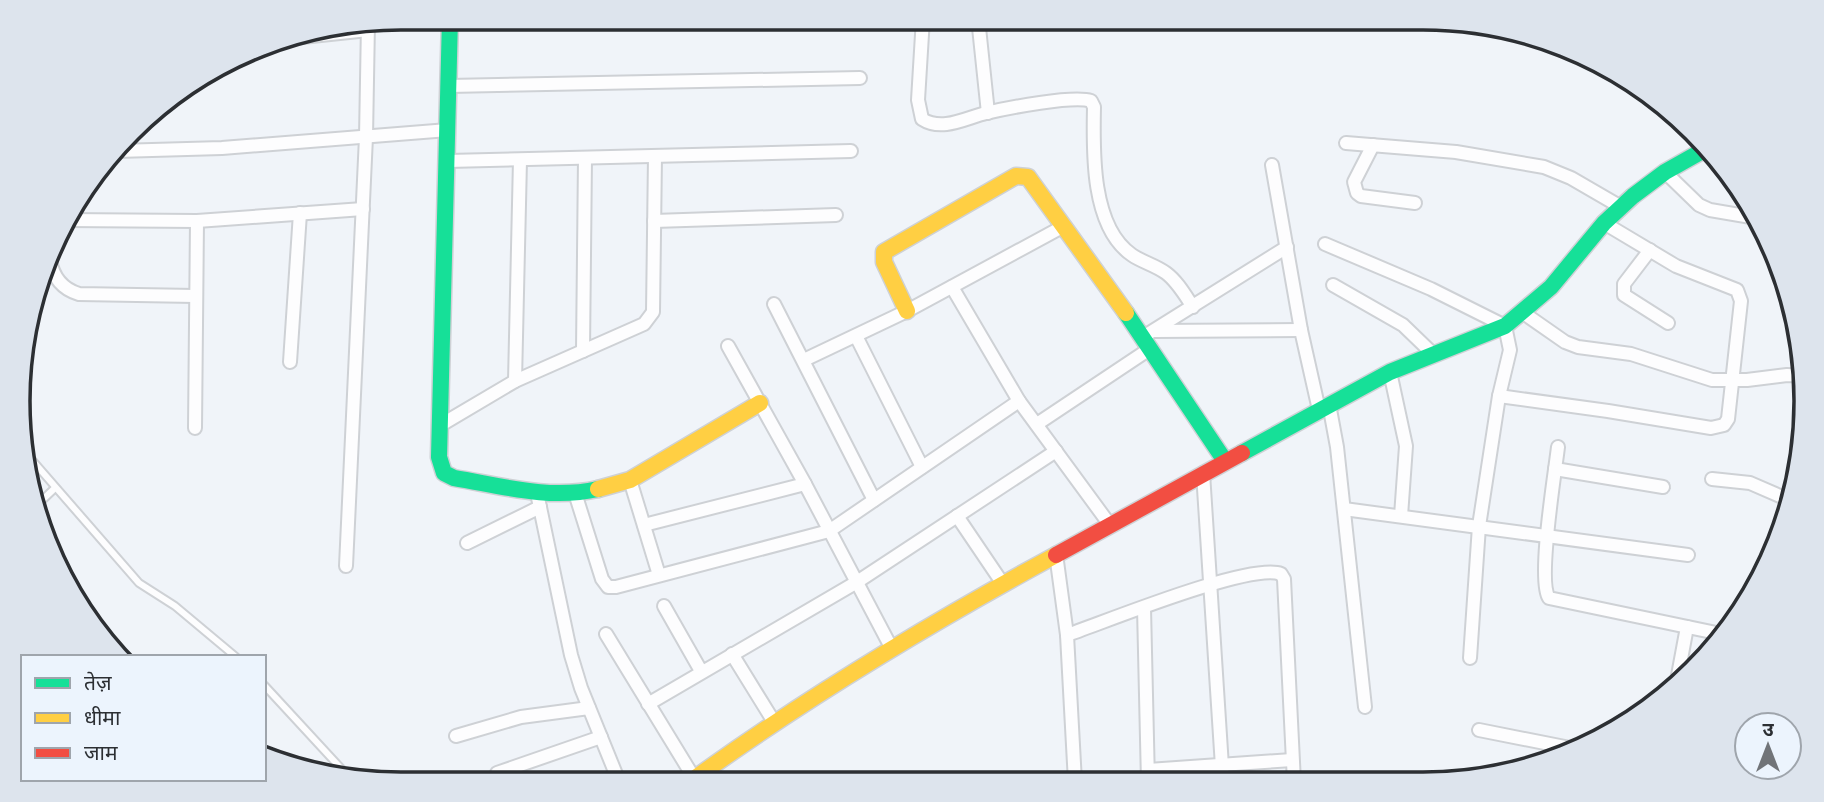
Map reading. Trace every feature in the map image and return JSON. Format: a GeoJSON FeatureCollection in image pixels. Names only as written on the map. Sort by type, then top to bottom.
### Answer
{"type":"FeatureCollection","features":[{"type":"Feature","properties":{"kind":"street"},"geometry":{"type":"LineString","coordinates":[[450,30],[439,426],[441,466],[444,473],[454,478],[512,488],[539,500]]}},
{"type":"Feature","properties":{"kind":"street"},"geometry":{"type":"LineString","coordinates":[[922,30],[918,100],[922,119],[929,123],[946,125],[988,113],[1084,99],[1091,101],[1094,107],[1094,165],[1102,207],[1118,242],[1132,255],[1165,272],[1175,281],[1193,307]]}},
{"type":"Feature","properties":{"kind":"street"},"geometry":{"type":"LineString","coordinates":[[979,30],[988,113]]}},
{"type":"Feature","properties":{"kind":"street"},"geometry":{"type":"LineString","coordinates":[[346,566],[366,137],[368,32]]}},
{"type":"Feature","properties":{"kind":"street"},"geometry":{"type":"LineString","coordinates":[[449,86],[860,78]]}},
{"type":"Feature","properties":{"kind":"street"},"geometry":{"type":"LineString","coordinates":[[127,151],[222,148],[448,130]]}},
{"type":"Feature","properties":{"kind":"street"},"geometry":{"type":"LineString","coordinates":[[1346,143],[1456,152],[1544,167],[1572,178],[1621,207]]}},
{"type":"Feature","properties":{"kind":"street"},"geometry":{"type":"LineString","coordinates":[[1373,145],[1354,182],[1357,193],[1361,196],[1415,203]]}},
{"type":"Feature","properties":{"kind":"street"},"geometry":{"type":"LineString","coordinates":[[448,161],[851,151]]}},
{"type":"Feature","properties":{"kind":"street"},"geometry":{"type":"LineString","coordinates":[[703,772],[774,722],[892,649],[1056,554],[1390,372],[1505,326],[1551,287],[1604,223],[1621,207],[1665,172],[1699,153]]}},
{"type":"Feature","properties":{"kind":"street"},"geometry":{"type":"LineString","coordinates":[[439,426],[515,381],[650,319],[653,313],[656,156]]}},
{"type":"Feature","properties":{"kind":"street"},"geometry":{"type":"LineString","coordinates":[[583,351],[585,158]]}},
{"type":"Feature","properties":{"kind":"street"},"geometry":{"type":"LineString","coordinates":[[515,381],[520,160]]}},
{"type":"Feature","properties":{"kind":"street"},"geometry":{"type":"LineString","coordinates":[[1272,165],[1301,330],[1324,407],[1344,509],[1365,706]]}},
{"type":"Feature","properties":{"kind":"street"},"geometry":{"type":"LineString","coordinates":[[1665,172],[1699,205],[1710,210],[1746,216]]}},
{"type":"Feature","properties":{"kind":"street"},"geometry":{"type":"LineString","coordinates":[[907,311],[884,261],[884,252],[1016,176],[1028,177],[1149,339],[1225,461]]}},
{"type":"Feature","properties":{"kind":"street"},"geometry":{"type":"LineString","coordinates":[[76,220],[197,221],[363,209]]}},
{"type":"Feature","properties":{"kind":"street"},"geometry":{"type":"LineString","coordinates":[[290,362],[300,214]]}},
{"type":"Feature","properties":{"kind":"street"},"geometry":{"type":"LineString","coordinates":[[654,221],[836,215]]}},
{"type":"Feature","properties":{"kind":"street"},"geometry":{"type":"LineString","coordinates":[[195,428],[197,221]]}},
{"type":"Feature","properties":{"kind":"street"},"geometry":{"type":"LineString","coordinates":[[1499,396],[1720,428],[1728,419],[1741,301],[1737,290],[1676,266],[1604,223]]}},
{"type":"Feature","properties":{"kind":"street"},"geometry":{"type":"LineString","coordinates":[[804,360],[907,311],[1064,226]]}},
{"type":"Feature","properties":{"kind":"street"},"geometry":{"type":"LineString","coordinates":[[1325,244],[1431,289],[1505,326]]}},
{"type":"Feature","properties":{"kind":"street"},"geometry":{"type":"LineString","coordinates":[[1037,424],[1193,307],[1287,247]]}},
{"type":"Feature","properties":{"kind":"street"},"geometry":{"type":"LineString","coordinates":[[1650,250],[1624,284],[1624,295],[1668,323]]}},
{"type":"Feature","properties":{"kind":"street"},"geometry":{"type":"LineString","coordinates":[[53,272],[68,291],[79,294],[195,296]]}},
{"type":"Feature","properties":{"kind":"street"},"geometry":{"type":"LineString","coordinates":[[1333,285],[1403,325],[1433,354]]}},
{"type":"Feature","properties":{"kind":"street"},"geometry":{"type":"LineString","coordinates":[[952,287],[1019,401],[1110,525]]}},
{"type":"Feature","properties":{"kind":"street"},"geometry":{"type":"LineString","coordinates":[[774,303],[874,500]]}},
{"type":"Feature","properties":{"kind":"street"},"geometry":{"type":"LineString","coordinates":[[1522,312],[1564,342],[1578,347],[1631,355],[1712,380],[1793,375]]}},
{"type":"Feature","properties":{"kind":"street"},"geometry":{"type":"LineString","coordinates":[[1470,659],[1479,527],[1499,396],[1510,350],[1505,326]]}},
{"type":"Feature","properties":{"kind":"street"},"geometry":{"type":"LineString","coordinates":[[1149,339],[1301,330]]}},
{"type":"Feature","properties":{"kind":"street"},"geometry":{"type":"LineString","coordinates":[[856,335],[922,467]]}},
{"type":"Feature","properties":{"kind":"street"},"geometry":{"type":"LineString","coordinates":[[727,346],[805,484],[892,649]]}},
{"type":"Feature","properties":{"kind":"street"},"geometry":{"type":"LineString","coordinates":[[1390,372],[1406,446],[1401,516]]}},
{"type":"Feature","properties":{"kind":"street"},"geometry":{"type":"LineString","coordinates":[[575,493],[604,584],[616,587],[829,531],[1019,401]]}},
{"type":"Feature","properties":{"kind":"street"},"geometry":{"type":"LineString","coordinates":[[467,544],[551,495],[575,493],[630,480],[760,403]]}},
{"type":"Feature","properties":{"kind":"street"},"geometry":{"type":"LineString","coordinates":[[1558,447],[1548,536],[1545,589],[1549,598],[1713,632]]}},
{"type":"Feature","properties":{"kind":"street"},"geometry":{"type":"LineString","coordinates":[[648,704],[857,582],[1056,451]]}},
{"type":"Feature","properties":{"kind":"street"},"geometry":{"type":"LineString","coordinates":[[1555,469],[1663,487]]}},
{"type":"Feature","properties":{"kind":"street"},"geometry":{"type":"LineString","coordinates":[[1203,473],[1222,772]]}},
{"type":"Feature","properties":{"kind":"street"},"geometry":{"type":"LineString","coordinates":[[1712,479],[1750,483],[1782,497]]}},
{"type":"Feature","properties":{"kind":"street"},"geometry":{"type":"LineString","coordinates":[[630,480],[659,575]]}},
{"type":"Feature","properties":{"kind":"street"},"geometry":{"type":"LineString","coordinates":[[644,525],[805,484]]}},
{"type":"Feature","properties":{"kind":"street"},"geometry":{"type":"LineString","coordinates":[[539,500],[571,655],[615,772]]}},
{"type":"Feature","properties":{"kind":"street"},"geometry":{"type":"LineString","coordinates":[[1344,509],[1688,555]]}},
{"type":"Feature","properties":{"kind":"street"},"geometry":{"type":"LineString","coordinates":[[957,516],[1003,584]]}},
{"type":"Feature","properties":{"kind":"street"},"geometry":{"type":"LineString","coordinates":[[1056,554],[1067,635],[1074,772]]}},
{"type":"Feature","properties":{"kind":"street"},"geometry":{"type":"LineString","coordinates":[[1067,635],[1209,584],[1270,571],[1281,574],[1284,579],[1293,772]]}},
{"type":"Feature","properties":{"kind":"street"},"geometry":{"type":"LineString","coordinates":[[664,606],[701,671]]}},
{"type":"Feature","properties":{"kind":"street"},"geometry":{"type":"LineString","coordinates":[[1144,608],[1148,772]]}},
{"type":"Feature","properties":{"kind":"street"},"geometry":{"type":"LineString","coordinates":[[1679,671],[1686,627]]}},
{"type":"Feature","properties":{"kind":"street"},"geometry":{"type":"LineString","coordinates":[[606,635],[685,772]]}},
{"type":"Feature","properties":{"kind":"street"},"geometry":{"type":"LineString","coordinates":[[732,654],[774,722]]}},
{"type":"Feature","properties":{"kind":"street"},"geometry":{"type":"LineString","coordinates":[[456,736],[521,717],[589,708]]}},
{"type":"Feature","properties":{"kind":"street"},"geometry":{"type":"LineString","coordinates":[[1479,730],[1560,746]]}},
{"type":"Feature","properties":{"kind":"street"},"geometry":{"type":"LineString","coordinates":[[500,772],[601,737]]}},
{"type":"Feature","properties":{"kind":"street"},"geometry":{"type":"LineString","coordinates":[[1173,772],[1222,764],[1292,760]]}},
{"type":"Feature","properties":{"kind":"lane"},"geometry":{"type":"LineString","coordinates":[[36,465],[139,583],[175,606],[234,655]]}},
{"type":"Feature","properties":{"kind":"lane"},"geometry":{"type":"LineString","coordinates":[[43,500],[55,488]]}},
{"type":"Feature","properties":{"kind":"lane"},"geometry":{"type":"LineString","coordinates":[[266,687],[339,767]]}},
{"type":"Feature","properties":{"kind":"traffic: fast"},"geometry":{"type":"LineString","coordinates":[[450,30],[439,457],[444,473],[454,478],[526,491],[562,493],[598,489]]}},
{"type":"Feature","properties":{"kind":"traffic: fast"},"geometry":{"type":"LineString","coordinates":[[1242,453],[1390,372],[1505,326],[1551,287],[1604,223],[1633,196],[1665,172],[1699,153]]}},
{"type":"Feature","properties":{"kind":"traffic: fast"},"geometry":{"type":"LineString","coordinates":[[1126,313],[1225,461]]}},
{"type":"Feature","properties":{"kind":"traffic: slow"},"geometry":{"type":"LineString","coordinates":[[907,311],[884,262],[884,252],[1016,176],[1028,177],[1126,313]]}},
{"type":"Feature","properties":{"kind":"traffic: slow"},"geometry":{"type":"LineString","coordinates":[[598,489],[630,480],[760,403]]}},
{"type":"Feature","properties":{"kind":"traffic: slow"},"geometry":{"type":"LineString","coordinates":[[704,772],[776,722],[868,664],[1056,555]]}},
{"type":"Feature","properties":{"kind":"traffic: jam"},"geometry":{"type":"LineString","coordinates":[[1056,555],[1242,453]]}}]}
